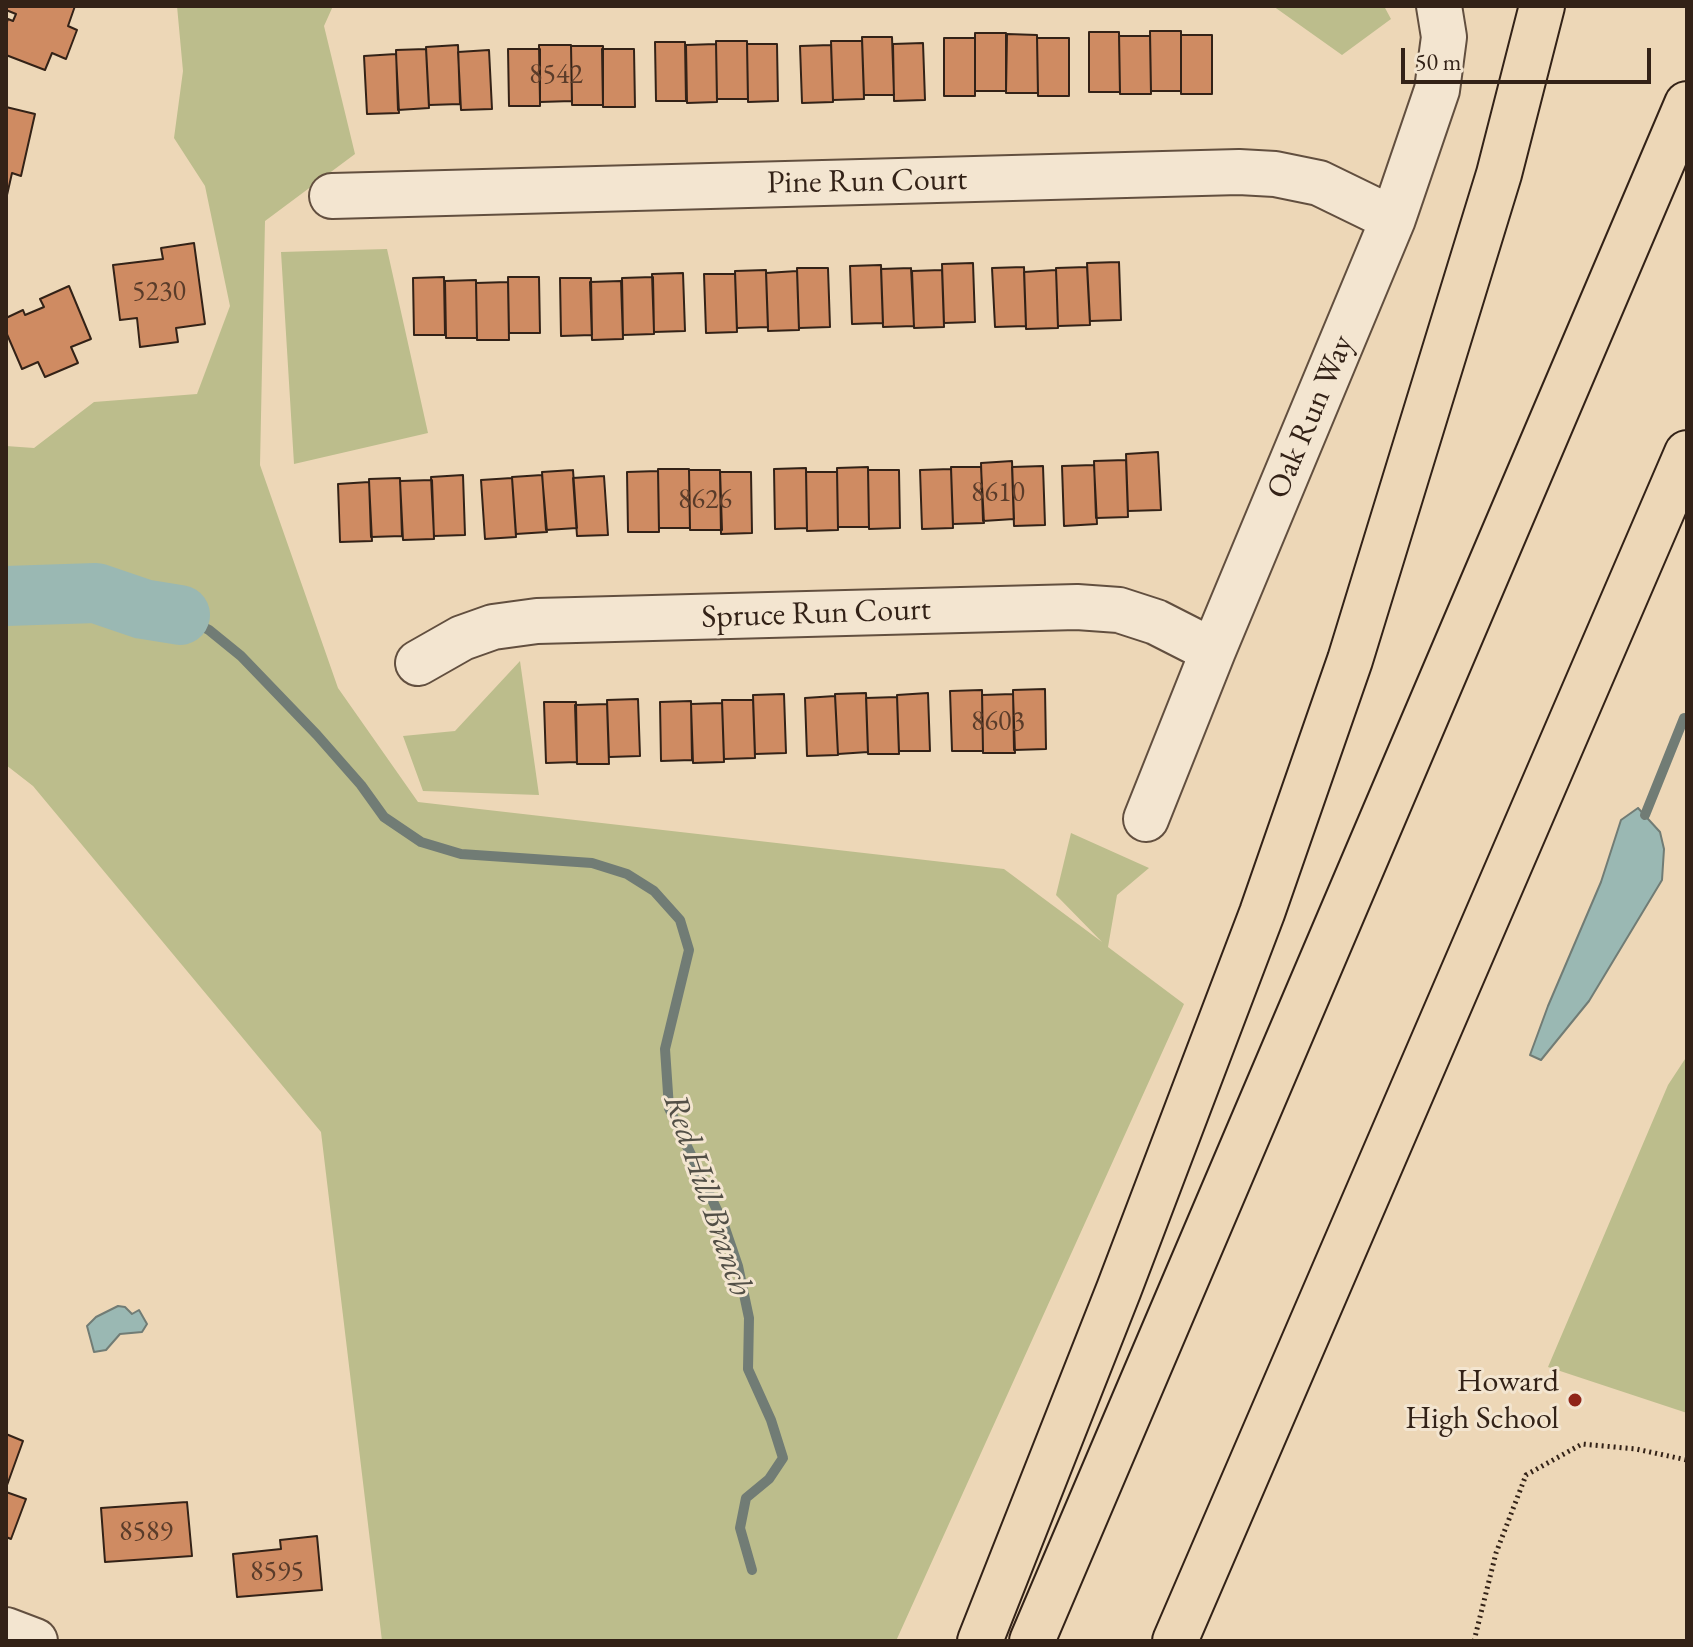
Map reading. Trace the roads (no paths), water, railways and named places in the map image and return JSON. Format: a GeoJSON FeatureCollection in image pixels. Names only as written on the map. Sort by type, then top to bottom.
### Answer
{"type":"FeatureCollection","features":[{"type":"Feature","properties":{"kind":"highway"},"geometry":{"type":"LineString","coordinates":[[980,1641],[1125,1275],[1262,913],[1345,675],[1499,174],[1542,6]]}},
{"type":"Feature","properties":{"kind":"highway"},"geometry":{"type":"LineString","coordinates":[[1032,1641],[1687,104]]}},
{"type":"Feature","properties":{"kind":"highway"},"geometry":{"type":"LineString","coordinates":[[1175,1641],[1687,453]]}},
{"type":"Feature","properties":{"kind":"highway"},"geometry":{"type":"LineString","coordinates":[[1609,636],[1687,492]]}},
{"type":"Feature","properties":{"kind":"street","name":"Oak Run Way"},"geometry":{"type":"LineString","coordinates":[[1146,819],[1393,219],[1437,90],[1444,37],[1439,6]]}},
{"type":"Feature","properties":{"kind":"street","name":"Pine Run Court"},"geometry":{"type":"LineString","coordinates":[[332,196],[1239,172],[1275,174],[1319,183],[1393,219]]}},
{"type":"Feature","properties":{"kind":"street","name":"Spruce Run Court"},"geometry":{"type":"LineString","coordinates":[[418,663],[462,638],[493,627],[537,621],[1077,607],[1119,610],[1156,622],[1213,651]]}},
{"type":"Feature","properties":{"kind":"street"},"geometry":{"type":"LineString","coordinates":[[6,1630],[35,1641]]}},
{"type":"Feature","properties":{"kind":"water"},"geometry":{"type":"Polygon","coordinates":[[[1638,808],[1660,832],[1664,849],[1662,880],[1589,1001],[1541,1060],[1530,1055],[1548,1006],[1601,882],[1621,820],[1638,808]]]}},
{"type":"Feature","properties":{"kind":"water"},"geometry":{"type":"Polygon","coordinates":[[[118,1306],[125,1307],[132,1314],[139,1310],[147,1324],[142,1332],[120,1334],[106,1350],[94,1352],[87,1326],[96,1317],[118,1306]]]}},
{"type":"Feature","properties":{"kind":"waterway","name":"Red Hill Branch"},"geometry":{"type":"LineString","coordinates":[[6,596],[96,593],[143,609],[180,615]]}},
{"type":"Feature","properties":{"kind":"waterway","name":"Red Hill Branch"},"geometry":{"type":"LineString","coordinates":[[180,615],[209,630],[241,656],[317,735],[361,785],[384,817],[421,842],[461,854],[592,863],[627,874],[654,891],[680,920],[689,950],[665,1049],[669,1108],[724,1225],[738,1266],[749,1318],[748,1369],[771,1420],[783,1458],[769,1479],[746,1498],[740,1528],[752,1570]]}},
{"type":"Feature","properties":{"kind":"waterway"},"geometry":{"type":"LineString","coordinates":[[1645,815],[1684,718]]}},
{"type":"Feature","properties":{"kind":"place","name":"Howard High School"},"geometry":{"type":"Point","coordinates":[1575,1400]}}]}
